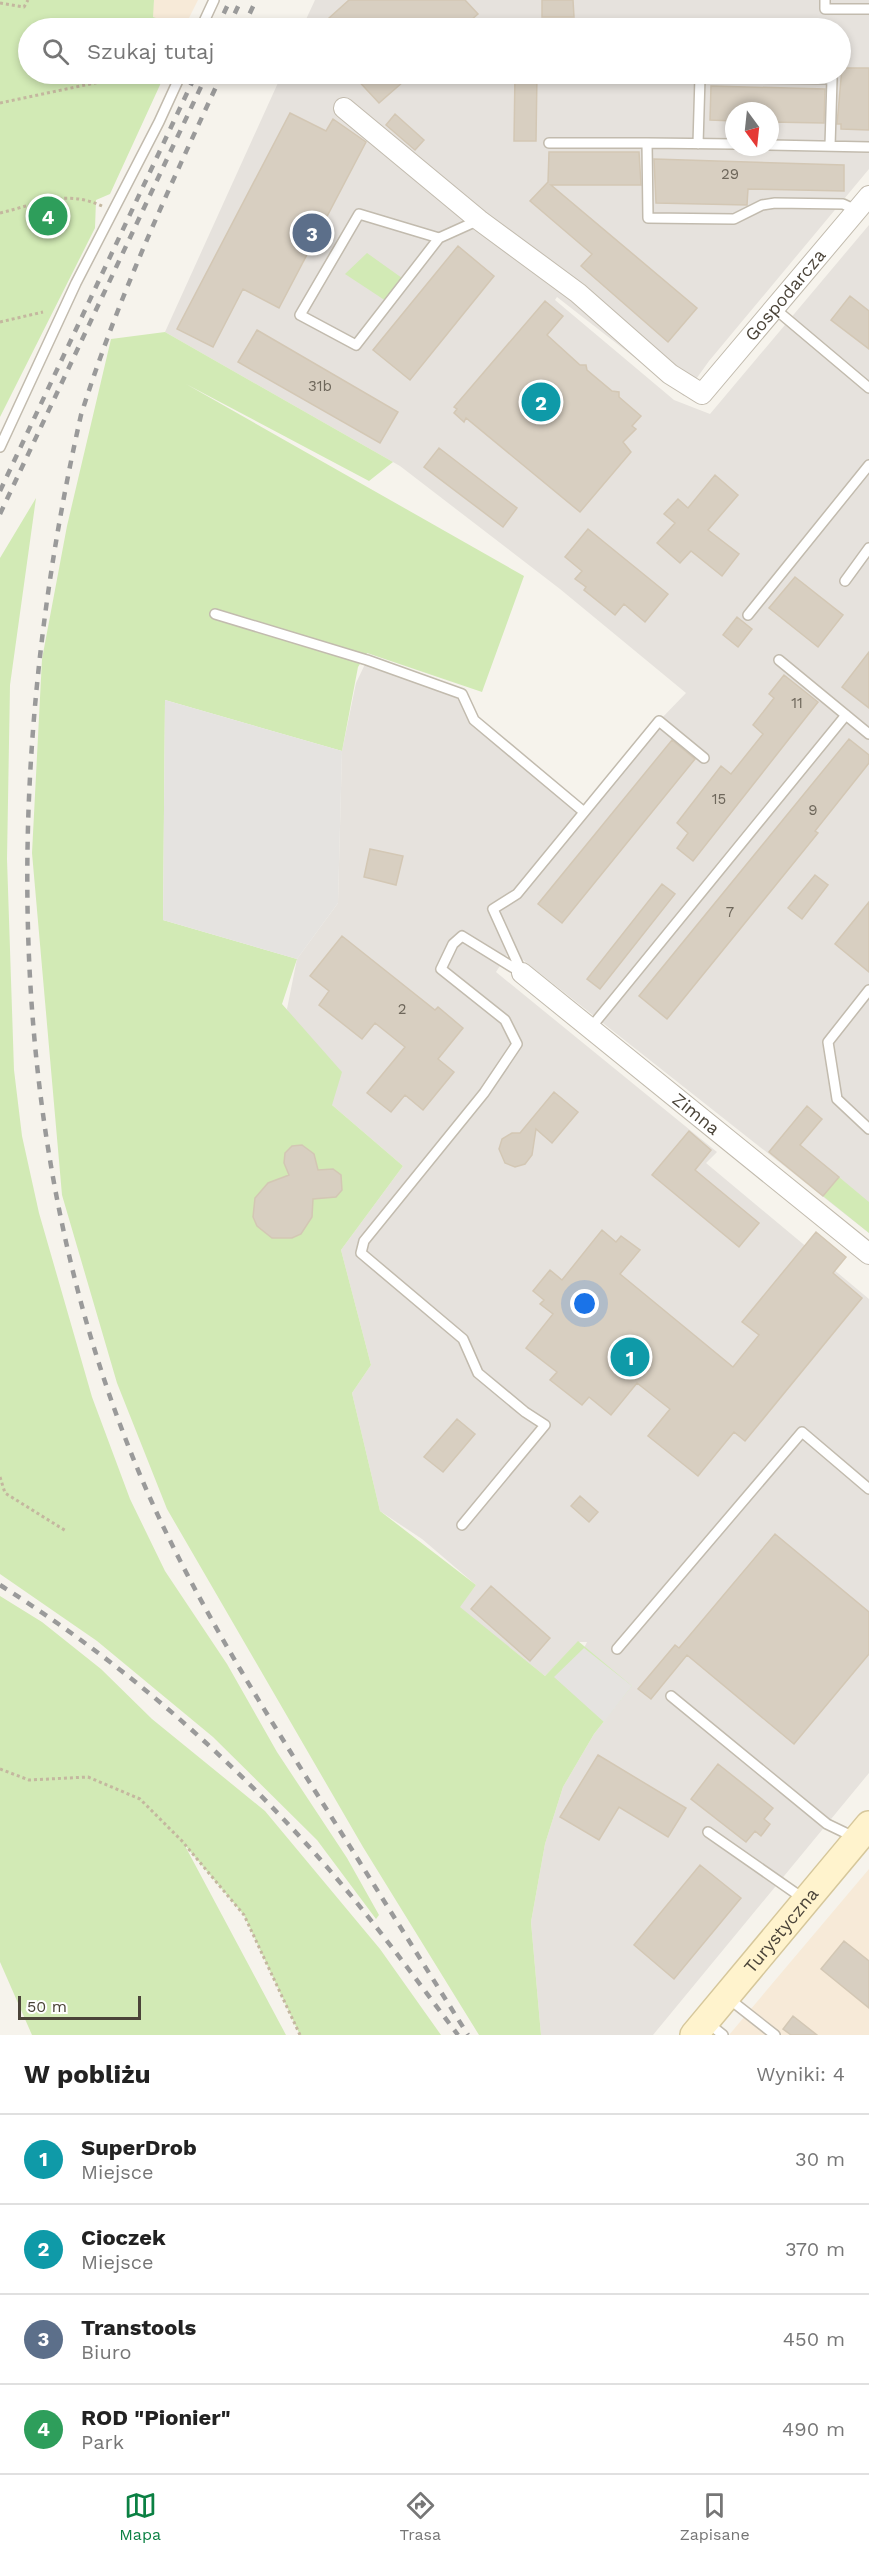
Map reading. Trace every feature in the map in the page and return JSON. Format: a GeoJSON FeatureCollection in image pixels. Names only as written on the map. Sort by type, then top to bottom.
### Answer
{"type":"FeatureCollection","features":[{"type":"Feature","properties":{"kind":"main road","name":"Turystyczna"},"geometry":{"type":"LineString","coordinates":[[708,2030],[726,1997],[863,1832]]}},
{"type":"Feature","properties":{"kind":"street"},"geometry":{"type":"LineString","coordinates":[[344,108],[479,220]]}},
{"type":"Feature","properties":{"kind":"street","name":"Gospodarcza"},"geometry":{"type":"LineString","coordinates":[[479,220],[578,293],[669,374],[702,394],[863,203]]}},
{"type":"Feature","properties":{"kind":"street","name":"Zimna"},"geometry":{"type":"LineString","coordinates":[[522,973],[869,1254]]}},
{"type":"Feature","properties":{"kind":"lane"},"geometry":{"type":"LineString","coordinates":[[206,18],[214,0]]}},
{"type":"Feature","properties":{"kind":"lane"},"geometry":{"type":"LineString","coordinates":[[825,0],[825,9],[869,9]]}},
{"type":"Feature","properties":{"kind":"lane"},"geometry":{"type":"LineString","coordinates":[[0,447],[76,283],[114,212],[176,84]]}},
{"type":"Feature","properties":{"kind":"lane"},"geometry":{"type":"LineString","coordinates":[[698,144],[700,84]]}},
{"type":"Feature","properties":{"kind":"lane"},"geometry":{"type":"LineString","coordinates":[[830,147],[832,84]]}},
{"type":"Feature","properties":{"kind":"lane"},"geometry":{"type":"LineString","coordinates":[[647,142],[648,218],[734,219],[762,205],[775,203],[863,203]]}},
{"type":"Feature","properties":{"kind":"lane"},"geometry":{"type":"LineString","coordinates":[[549,143],[725,144]]}},
{"type":"Feature","properties":{"kind":"lane"},"geometry":{"type":"LineString","coordinates":[[779,145],[869,147]]}},
{"type":"Feature","properties":{"kind":"lane"},"geometry":{"type":"LineString","coordinates":[[439,238],[359,214],[300,315],[356,345],[439,238],[479,220]]}},
{"type":"Feature","properties":{"kind":"lane"},"geometry":{"type":"LineString","coordinates":[[774,308],[869,388]]}},
{"type":"Feature","properties":{"kind":"lane"},"geometry":{"type":"LineString","coordinates":[[748,615],[869,465]]}},
{"type":"Feature","properties":{"kind":"lane"},"geometry":{"type":"LineString","coordinates":[[845,581],[869,548]]}},
{"type":"Feature","properties":{"kind":"lane"},"geometry":{"type":"LineString","coordinates":[[215,614],[367,660],[462,694],[474,720],[584,812]]}},
{"type":"Feature","properties":{"kind":"lane"},"geometry":{"type":"LineString","coordinates":[[779,660],[869,734]]}},
{"type":"Feature","properties":{"kind":"lane"},"geometry":{"type":"LineString","coordinates":[[593,1025],[846,715]]}},
{"type":"Feature","properties":{"kind":"lane"},"geometry":{"type":"LineString","coordinates":[[522,973],[493,909],[517,894],[659,721],[704,758]]}},
{"type":"Feature","properties":{"kind":"lane"},"geometry":{"type":"LineString","coordinates":[[462,1525],[545,1425],[525,1412],[478,1373],[463,1339],[361,1254],[364,1241],[484,1093],[517,1044],[505,1020],[441,969],[453,944],[462,936],[522,973]]}},
{"type":"Feature","properties":{"kind":"lane"},"geometry":{"type":"LineString","coordinates":[[869,990],[828,1042],[837,1099],[869,1129]]}},
{"type":"Feature","properties":{"kind":"lane"},"geometry":{"type":"LineString","coordinates":[[617,1650],[802,1432],[869,1489]]}},
{"type":"Feature","properties":{"kind":"lane"},"geometry":{"type":"LineString","coordinates":[[671,1696],[826,1824],[863,1832]]}},
{"type":"Feature","properties":{"kind":"lane"},"geometry":{"type":"LineString","coordinates":[[708,1832],[806,1900]]}},
{"type":"Feature","properties":{"kind":"lane"},"geometry":{"type":"LineString","coordinates":[[726,1997],[775,2035]]}},
{"type":"Feature","properties":{"kind":"path"},"geometry":{"type":"LineString","coordinates":[[0,3],[24,7],[28,0]]}},
{"type":"Feature","properties":{"kind":"path"},"geometry":{"type":"LineString","coordinates":[[0,103],[90,84]]}},
{"type":"Feature","properties":{"kind":"path"},"geometry":{"type":"LineString","coordinates":[[0,213],[69,196],[85,198],[114,212]]}},
{"type":"Feature","properties":{"kind":"path"},"geometry":{"type":"LineString","coordinates":[[0,322],[43,312]]}},
{"type":"Feature","properties":{"kind":"path"},"geometry":{"type":"LineString","coordinates":[[0,1477],[4,1493]]}},
{"type":"Feature","properties":{"kind":"path"},"geometry":{"type":"LineString","coordinates":[[0,1491],[66,1531]]}},
{"type":"Feature","properties":{"kind":"path"},"geometry":{"type":"LineString","coordinates":[[0,1769],[29,1780],[88,1777],[140,1799],[182,1841],[244,1915],[300,2035]]}},
{"type":"Feature","properties":{"kind":"shaded area"},"geometry":{"type":"Polygon","coordinates":[[[154,0],[198,0],[189,18],[152,17],[154,0]]]}},
{"type":"Feature","properties":{"kind":"shaded area"},"geometry":{"type":"Polygon","coordinates":[[[315,0],[869,0],[869,169],[709,361],[684,396],[557,297],[555,300],[674,400],[710,414],[869,225],[869,1233],[518,956],[494,913],[507,955],[496,972],[717,1152],[706,1163],[869,1299],[869,1773],[653,2035],[541,2035],[531,1922],[545,1844],[563,1787],[594,1734],[632,1686],[584,1648],[587,1642],[578,1642],[545,1676],[459,1607],[476,1585],[422,1539],[380,1511],[352,1393],[371,1365],[341,1250],[403,1166],[332,1105],[287,1009],[297,959],[338,903],[342,751],[356,683],[367,660],[462,694],[474,720],[584,812],[659,721],[686,693],[560,589],[400,466],[165,332],[277,84],[851,84],[851,18],[307,18],[315,0]]]}},
{"type":"Feature","properties":{"kind":"shaded area"},"geometry":{"type":"Polygon","coordinates":[[[165,700],[342,751],[338,903],[297,959],[163,920],[165,700]]]}},
{"type":"Feature","properties":{"kind":"shaded area"},"geometry":{"type":"Polygon","coordinates":[[[584,1648],[632,1686],[604,1722],[554,1677],[584,1648]]]}},
{"type":"Feature","properties":{"kind":"shaded area"},"geometry":{"type":"Polygon","coordinates":[[[869,1869],[869,2035],[729,2035],[869,1869]]]}},
{"type":"Feature","properties":{"kind":"green space"},"geometry":{"type":"Polygon","coordinates":[[[0,0],[154,0],[153,17],[156,18],[18,18],[18,84],[160,84],[110,194],[96,200],[95,228],[0,417],[0,0]]]}},
{"type":"Feature","properties":{"kind":"green space"},"geometry":{"type":"Polygon","coordinates":[[[367,253],[402,278],[386,301],[345,274],[367,253]]]}},
{"type":"Feature","properties":{"kind":"green space"},"geometry":{"type":"Polygon","coordinates":[[[165,332],[393,462],[369,481],[186,384],[524,576],[482,692],[367,653],[358,667],[342,751],[165,700],[163,920],[297,959],[282,1004],[342,1072],[332,1105],[403,1166],[341,1250],[371,1365],[352,1393],[380,1511],[476,1585],[460,1607],[545,1676],[578,1641],[632,1686],[594,1734],[563,1787],[545,1844],[531,1922],[541,2035],[479,2035],[363,1847],[167,1509],[117,1383],[62,1195],[32,853],[42,659],[67,526],[111,339],[165,332]]]}},
{"type":"Feature","properties":{"kind":"green space"},"geometry":{"type":"Polygon","coordinates":[[[36,498],[10,685],[7,859],[14,1070],[22,1136],[39,1213],[92,1397],[130,1499],[165,1571],[227,1664],[277,1752],[347,1858],[379,1915],[376,1919],[317,1840],[213,1737],[97,1641],[0,1574],[0,558],[36,498]]]}},
{"type":"Feature","properties":{"kind":"green space"},"geometry":{"type":"Polygon","coordinates":[[[839,1177],[869,1202],[869,1233],[823,1196],[839,1177]]]}},
{"type":"Feature","properties":{"kind":"green space"},"geometry":{"type":"Polygon","coordinates":[[[0,1596],[42,1622],[101,1669],[152,1719],[265,1811],[380,1949],[441,2035],[300,2035],[244,1915],[184,1844],[286,2035],[32,2035],[0,1962],[0,1596]]]}},
{"type":"Feature","properties":{"kind":"building"},"geometry":{"type":"Polygon","coordinates":[[[349,0],[465,0],[478,14],[473,18],[329,18],[349,0]]]}},
{"type":"Feature","properties":{"kind":"building"},"geometry":{"type":"Polygon","coordinates":[[[542,0],[573,0],[574,17],[542,17],[542,0]]]}},
{"type":"Feature","properties":{"kind":"building"},"geometry":{"type":"Polygon","coordinates":[[[851,68],[869,68],[869,130],[841,129],[841,124],[837,124],[841,84],[851,84],[851,68]]]}},
{"type":"Feature","properties":{"kind":"building"},"geometry":{"type":"Polygon","coordinates":[[[361,84],[401,84],[379,103],[361,84]]]}},
{"type":"Feature","properties":{"kind":"building"},"geometry":{"type":"Polygon","coordinates":[[[515,84],[537,84],[536,141],[514,141],[515,84]]]}},
{"type":"Feature","properties":{"kind":"building"},"geometry":{"type":"Polygon","coordinates":[[[711,86],[825,89],[824,123],[779,122],[779,102],[725,102],[725,121],[710,120],[711,86]]]}},
{"type":"Feature","properties":{"kind":"building"},"geometry":{"type":"Polygon","coordinates":[[[290,113],[326,131],[333,119],[366,142],[279,308],[243,289],[213,347],[177,329],[290,113]]]}},
{"type":"Feature","properties":{"kind":"building"},"geometry":{"type":"Polygon","coordinates":[[[395,114],[424,140],[415,150],[386,125],[395,114]]]}},
{"type":"Feature","properties":{"kind":"building"},"geometry":{"type":"Polygon","coordinates":[[[549,152],[639,152],[641,185],[551,185],[697,308],[668,342],[581,266],[592,254],[530,201],[548,182],[549,152]]]}},
{"type":"Feature","properties":{"kind":"building"},"geometry":{"type":"Polygon","coordinates":[[[654,159],[844,165],[844,191],[748,189],[747,205],[656,203],[654,159]]]}},
{"type":"Feature","properties":{"kind":"building"},"geometry":{"type":"Polygon","coordinates":[[[458,246],[494,276],[410,380],[373,350],[458,246]]]}},
{"type":"Feature","properties":{"kind":"building"},"geometry":{"type":"Polygon","coordinates":[[[850,296],[869,311],[869,349],[831,320],[850,296]]]}},
{"type":"Feature","properties":{"kind":"building"},"geometry":{"type":"Polygon","coordinates":[[[545,301],[563,316],[547,335],[580,365],[586,365],[587,370],[612,391],[619,392],[619,397],[641,416],[632,426],[636,429],[623,442],[631,452],[580,512],[466,418],[464,422],[454,413],[457,409],[454,407],[545,301]]]}},
{"type":"Feature","properties":{"kind":"building"},"geometry":{"type":"Polygon","coordinates":[[[257,330],[398,412],[380,443],[238,362],[257,330]]]}},
{"type":"Feature","properties":{"kind":"building"},"geometry":{"type":"Polygon","coordinates":[[[439,448],[517,508],[503,527],[424,467],[439,448]]]}},
{"type":"Feature","properties":{"kind":"building"},"geometry":{"type":"Polygon","coordinates":[[[715,475],[738,495],[708,530],[739,554],[722,576],[691,551],[680,563],[657,543],[675,523],[664,514],[678,499],[688,508],[715,475]]]}},
{"type":"Feature","properties":{"kind":"building"},"geometry":{"type":"Polygon","coordinates":[[[588,529],[668,594],[645,622],[624,604],[615,615],[584,590],[586,587],[575,579],[582,571],[565,557],[588,529]]]}},
{"type":"Feature","properties":{"kind":"building"},"geometry":{"type":"Polygon","coordinates":[[[795,577],[843,615],[818,647],[769,608],[795,577]]]}},
{"type":"Feature","properties":{"kind":"building"},"geometry":{"type":"Polygon","coordinates":[[[737,617],[752,629],[738,647],[723,635],[737,617]]]}},
{"type":"Feature","properties":{"kind":"building"},"geometry":{"type":"Polygon","coordinates":[[[869,652],[869,708],[842,687],[869,652]]]}},
{"type":"Feature","properties":{"kind":"building"},"geometry":{"type":"Polygon","coordinates":[[[784,675],[818,702],[693,861],[677,848],[688,833],[677,823],[721,766],[731,774],[763,734],[753,725],[774,698],[769,694],[784,675]]]}},
{"type":"Feature","properties":{"kind":"building"},"geometry":{"type":"Polygon","coordinates":[[[849,739],[869,755],[869,763],[815,831],[818,833],[667,1019],[639,996],[849,739]]]}},
{"type":"Feature","properties":{"kind":"building"},"geometry":{"type":"Polygon","coordinates":[[[672,740],[695,759],[562,923],[538,904],[672,740]]]}},
{"type":"Feature","properties":{"kind":"building"},"geometry":{"type":"Polygon","coordinates":[[[370,849],[403,856],[396,885],[364,877],[370,849]]]}},
{"type":"Feature","properties":{"kind":"building"},"geometry":{"type":"Polygon","coordinates":[[[815,875],[828,885],[802,919],[788,908],[815,875]]]}},
{"type":"Feature","properties":{"kind":"building"},"geometry":{"type":"Polygon","coordinates":[[[662,884],[675,894],[600,989],[587,979],[662,884]]]}},
{"type":"Feature","properties":{"kind":"building"},"geometry":{"type":"Polygon","coordinates":[[[869,902],[869,972],[835,944],[869,902]]]}},
{"type":"Feature","properties":{"kind":"building"},"geometry":{"type":"Polygon","coordinates":[[[342,936],[435,1010],[438,1007],[463,1028],[438,1059],[454,1072],[423,1110],[405,1095],[391,1112],[367,1093],[405,1047],[375,1023],[362,1039],[319,1005],[329,991],[310,976],[342,936]]]}},
{"type":"Feature","properties":{"kind":"building"},"geometry":{"type":"Polygon","coordinates":[[[554,1092],[578,1112],[552,1143],[536,1129],[532,1155],[525,1164],[515,1167],[505,1163],[499,1149],[502,1139],[512,1133],[520,1133],[554,1092]]]}},
{"type":"Feature","properties":{"kind":"building"},"geometry":{"type":"Polygon","coordinates":[[[807,1106],[822,1119],[800,1145],[839,1177],[823,1196],[769,1152],[807,1106]]]}},
{"type":"Feature","properties":{"kind":"building"},"geometry":{"type":"Polygon","coordinates":[[[689,1131],[711,1150],[695,1170],[759,1223],[739,1247],[652,1175],[689,1131]]]}},
{"type":"Feature","properties":{"kind":"building"},"geometry":{"type":"Polygon","coordinates":[[[302,1145],[314,1154],[318,1170],[333,1169],[341,1175],[342,1190],[336,1197],[313,1199],[312,1217],[301,1234],[292,1238],[272,1238],[257,1226],[253,1217],[255,1198],[268,1183],[289,1175],[284,1163],[285,1153],[292,1146],[302,1145]]]}},
{"type":"Feature","properties":{"kind":"building"},"geometry":{"type":"Polygon","coordinates":[[[602,1230],[616,1242],[621,1236],[640,1250],[620,1274],[733,1367],[759,1335],[742,1322],[816,1232],[846,1257],[833,1273],[862,1298],[745,1441],[734,1432],[698,1476],[648,1436],[670,1409],[637,1383],[611,1415],[589,1397],[582,1405],[550,1380],[557,1372],[526,1348],[553,1314],[540,1304],[544,1300],[533,1291],[550,1270],[562,1280],[602,1230]]]}},
{"type":"Feature","properties":{"kind":"building"},"geometry":{"type":"Polygon","coordinates":[[[457,1419],[475,1434],[443,1472],[424,1457],[457,1419]]]}},
{"type":"Feature","properties":{"kind":"building"},"geometry":{"type":"Polygon","coordinates":[[[580,1496],[598,1512],[589,1522],[571,1506],[580,1496]]]}},
{"type":"Feature","properties":{"kind":"building"},"geometry":{"type":"Polygon","coordinates":[[[775,1534],[869,1612],[869,1654],[794,1744],[687,1655],[651,1699],[638,1689],[675,1645],[679,1648],[775,1534]]]}},
{"type":"Feature","properties":{"kind":"building"},"geometry":{"type":"Polygon","coordinates":[[[491,1586],[550,1638],[530,1661],[471,1609],[491,1586]]]}},
{"type":"Feature","properties":{"kind":"building"},"geometry":{"type":"Polygon","coordinates":[[[598,1755],[686,1808],[668,1837],[619,1807],[599,1840],[560,1817],[598,1755]]]}},
{"type":"Feature","properties":{"kind":"building"},"geometry":{"type":"Polygon","coordinates":[[[718,1764],[773,1808],[764,1819],[770,1824],[761,1836],[755,1831],[746,1842],[691,1799],[718,1764]]]}},
{"type":"Feature","properties":{"kind":"building"},"geometry":{"type":"Polygon","coordinates":[[[700,1865],[741,1898],[674,1979],[634,1945],[700,1865]]]}},
{"type":"Feature","properties":{"kind":"building"},"geometry":{"type":"Polygon","coordinates":[[[844,1941],[869,1961],[869,2008],[821,1969],[844,1941]]]}},
{"type":"Feature","properties":{"kind":"building"},"geometry":{"type":"Polygon","coordinates":[[[793,2016],[817,2035],[791,2035],[783,2029],[793,2016]]]}},
{"type":"Feature","properties":{"kind":"railway"},"geometry":{"type":"LineString","coordinates":[[222,18],[230,0]]}},
{"type":"Feature","properties":{"kind":"railway"},"geometry":{"type":"LineString","coordinates":[[233,18],[241,0]]}},
{"type":"Feature","properties":{"kind":"railway"},"geometry":{"type":"LineString","coordinates":[[248,18],[256,0]]}},
{"type":"Feature","properties":{"kind":"railway"},"geometry":{"type":"LineString","coordinates":[[0,491],[191,84]]}},
{"type":"Feature","properties":{"kind":"railway"},"geometry":{"type":"LineString","coordinates":[[0,514],[202,84]]}},
{"type":"Feature","properties":{"kind":"railway"},"geometry":{"type":"LineString","coordinates":[[217,84],[146,242],[96,371],[81,415],[55,551],[37,689],[28,828],[29,968],[42,1108],[67,1245],[104,1379],[155,1509],[192,1584],[255,1694],[468,2035]]}},
{"type":"Feature","properties":{"kind":"railway"},"geometry":{"type":"LineString","coordinates":[[0,1585],[89,1646],[132,1679],[174,1714],[253,1787],[343,1886],[394,1949],[458,2035]]}},
{"type":"Feature","properties":{"kind":"place","name":"ROD \"Pionier\""},"geometry":{"type":"Point","coordinates":[48,216]}},
{"type":"Feature","properties":{"kind":"place","name":"Transtools"},"geometry":{"type":"Point","coordinates":[312,233]}},
{"type":"Feature","properties":{"kind":"place","name":"Cioczek"},"geometry":{"type":"Point","coordinates":[541,402]}},
{"type":"Feature","properties":{"kind":"place","name":"SuperDrob"},"geometry":{"type":"Point","coordinates":[630,1357]}}]}
